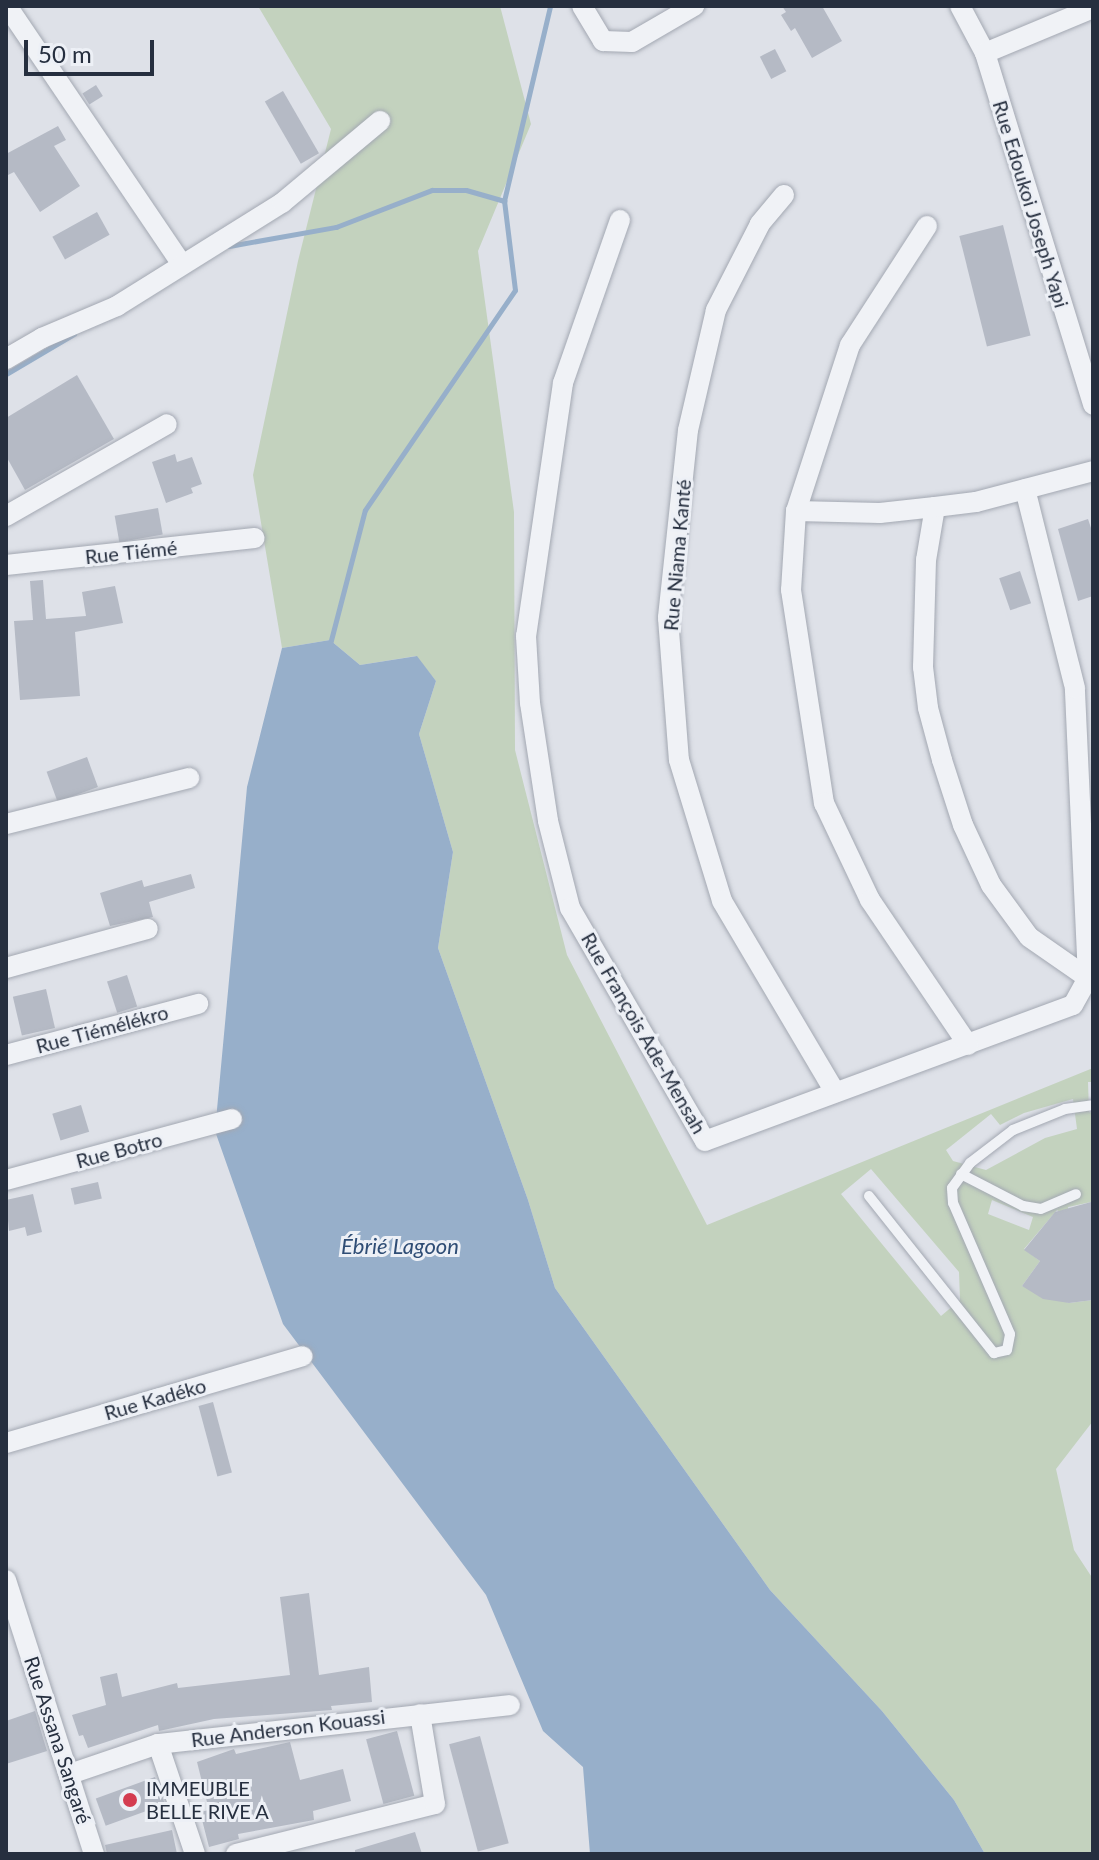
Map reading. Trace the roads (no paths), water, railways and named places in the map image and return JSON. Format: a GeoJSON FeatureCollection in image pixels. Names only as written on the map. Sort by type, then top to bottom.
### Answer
{"type":"FeatureCollection","features":[{"type":"Feature","properties":{"kind":"street"},"geometry":{"type":"LineString","coordinates":[[7,6],[182,264]]}},
{"type":"Feature","properties":{"kind":"street"},"geometry":{"type":"LineString","coordinates":[[582,6],[603,41],[632,42],[694,6]]}},
{"type":"Feature","properties":{"kind":"street","name":"Rue Edoukoi Joseph Yapi"},"geometry":{"type":"LineString","coordinates":[[960,6],[985,53],[1093,405]]}},
{"type":"Feature","properties":{"kind":"street"},"geometry":{"type":"LineString","coordinates":[[985,53],[1093,8]]}},
{"type":"Feature","properties":{"kind":"street"},"geometry":{"type":"LineString","coordinates":[[6,359],[42,338],[117,306],[282,203],[380,121]]}},
{"type":"Feature","properties":{"kind":"street","name":"Rue Niama Kanté"},"geometry":{"type":"LineString","coordinates":[[784,195],[760,224],[716,310],[688,430],[668,618],[679,760],[722,901],[835,1092]]}},
{"type":"Feature","properties":{"kind":"street","name":"Rue François Ade-Mensah"},"geometry":{"type":"LineString","coordinates":[[620,220],[563,383],[526,636],[530,703],[548,821],[570,908],[705,1141],[1073,1005],[1088,978]]}},
{"type":"Feature","properties":{"kind":"street"},"geometry":{"type":"LineString","coordinates":[[927,226],[850,345],[796,511],[791,590],[824,803],[870,900],[968,1045]]}},
{"type":"Feature","properties":{"kind":"street"},"geometry":{"type":"LineString","coordinates":[[6,516],[167,424]]}},
{"type":"Feature","properties":{"kind":"street"},"geometry":{"type":"LineString","coordinates":[[796,511],[880,513],[935,507],[1025,489],[1093,471]]}},
{"type":"Feature","properties":{"kind":"street"},"geometry":{"type":"LineString","coordinates":[[1025,489],[1075,688],[1088,978]]}},
{"type":"Feature","properties":{"kind":"street"},"geometry":{"type":"LineString","coordinates":[[935,507],[926,560],[923,667],[928,708],[946,773],[963,825],[991,885],[1029,937],[1088,978]]}},
{"type":"Feature","properties":{"kind":"street","name":"Rue Tiémé"},"geometry":{"type":"LineString","coordinates":[[6,565],[255,538]]}},
{"type":"Feature","properties":{"kind":"street"},"geometry":{"type":"LineString","coordinates":[[6,824],[189,778]]}},
{"type":"Feature","properties":{"kind":"street"},"geometry":{"type":"LineString","coordinates":[[6,968],[148,929]]}},
{"type":"Feature","properties":{"kind":"street","name":"Rue Tiémélékro"},"geometry":{"type":"LineString","coordinates":[[6,1055],[198,1004]]}},
{"type":"Feature","properties":{"kind":"street","name":"Rue Botro"},"geometry":{"type":"LineString","coordinates":[[6,1180],[232,1119]]}},
{"type":"Feature","properties":{"kind":"street","name":"Rue Kadéko"},"geometry":{"type":"LineString","coordinates":[[6,1443],[303,1356]]}},
{"type":"Feature","properties":{"kind":"street","name":"Rue Assana Sangaré"},"geometry":{"type":"LineString","coordinates":[[6,1580],[94,1854]]}},
{"type":"Feature","properties":{"kind":"street","name":"Rue Anderson Kouassi"},"geometry":{"type":"LineString","coordinates":[[70,1774],[158,1744],[510,1705]]}},
{"type":"Feature","properties":{"kind":"street"},"geometry":{"type":"LineString","coordinates":[[236,1854],[435,1804],[420,1714]]}},
{"type":"Feature","properties":{"kind":"street"},"geometry":{"type":"LineString","coordinates":[[158,1744],[195,1854]]}},
{"type":"Feature","properties":{"kind":"lane"},"geometry":{"type":"LineString","coordinates":[[869,1196],[994,1353],[1007,1350],[1010,1334],[953,1203],[952,1188],[961,1174],[988,1147],[1013,1130],[1065,1109],[1093,1105]]}},
{"type":"Feature","properties":{"kind":"lane"},"geometry":{"type":"LineString","coordinates":[[961,1174],[987,1190],[1032,1208],[1041,1209],[1076,1194]]}},
{"type":"Feature","properties":{"kind":"water","name":"Ébrié Lagoon"},"geometry":{"type":"Polygon","coordinates":[[[330,640],[360,665],[417,656],[436,681],[419,734],[453,852],[438,948],[528,1200],[555,1288],[770,1590],[882,1711],[954,1800],[985,1854],[590,1854],[583,1767],[543,1731],[486,1595],[283,1324],[215,1131],[247,787],[282,648],[330,640]]]}},
{"type":"Feature","properties":{"kind":"waterway"},"geometry":{"type":"LineString","coordinates":[[330,644],[365,510],[515,290],[504,201],[550,6]]}},
{"type":"Feature","properties":{"kind":"waterway"},"geometry":{"type":"LineString","coordinates":[[229,246],[336,227],[432,190],[466,190],[504,201]]}},
{"type":"Feature","properties":{"kind":"waterway"},"geometry":{"type":"LineString","coordinates":[[6,374],[74,334]]}},
{"type":"Feature","properties":{"kind":"place","name":"IMMEUBLE BELLE RIVE A"},"geometry":{"type":"Point","coordinates":[130,1800]}}]}
